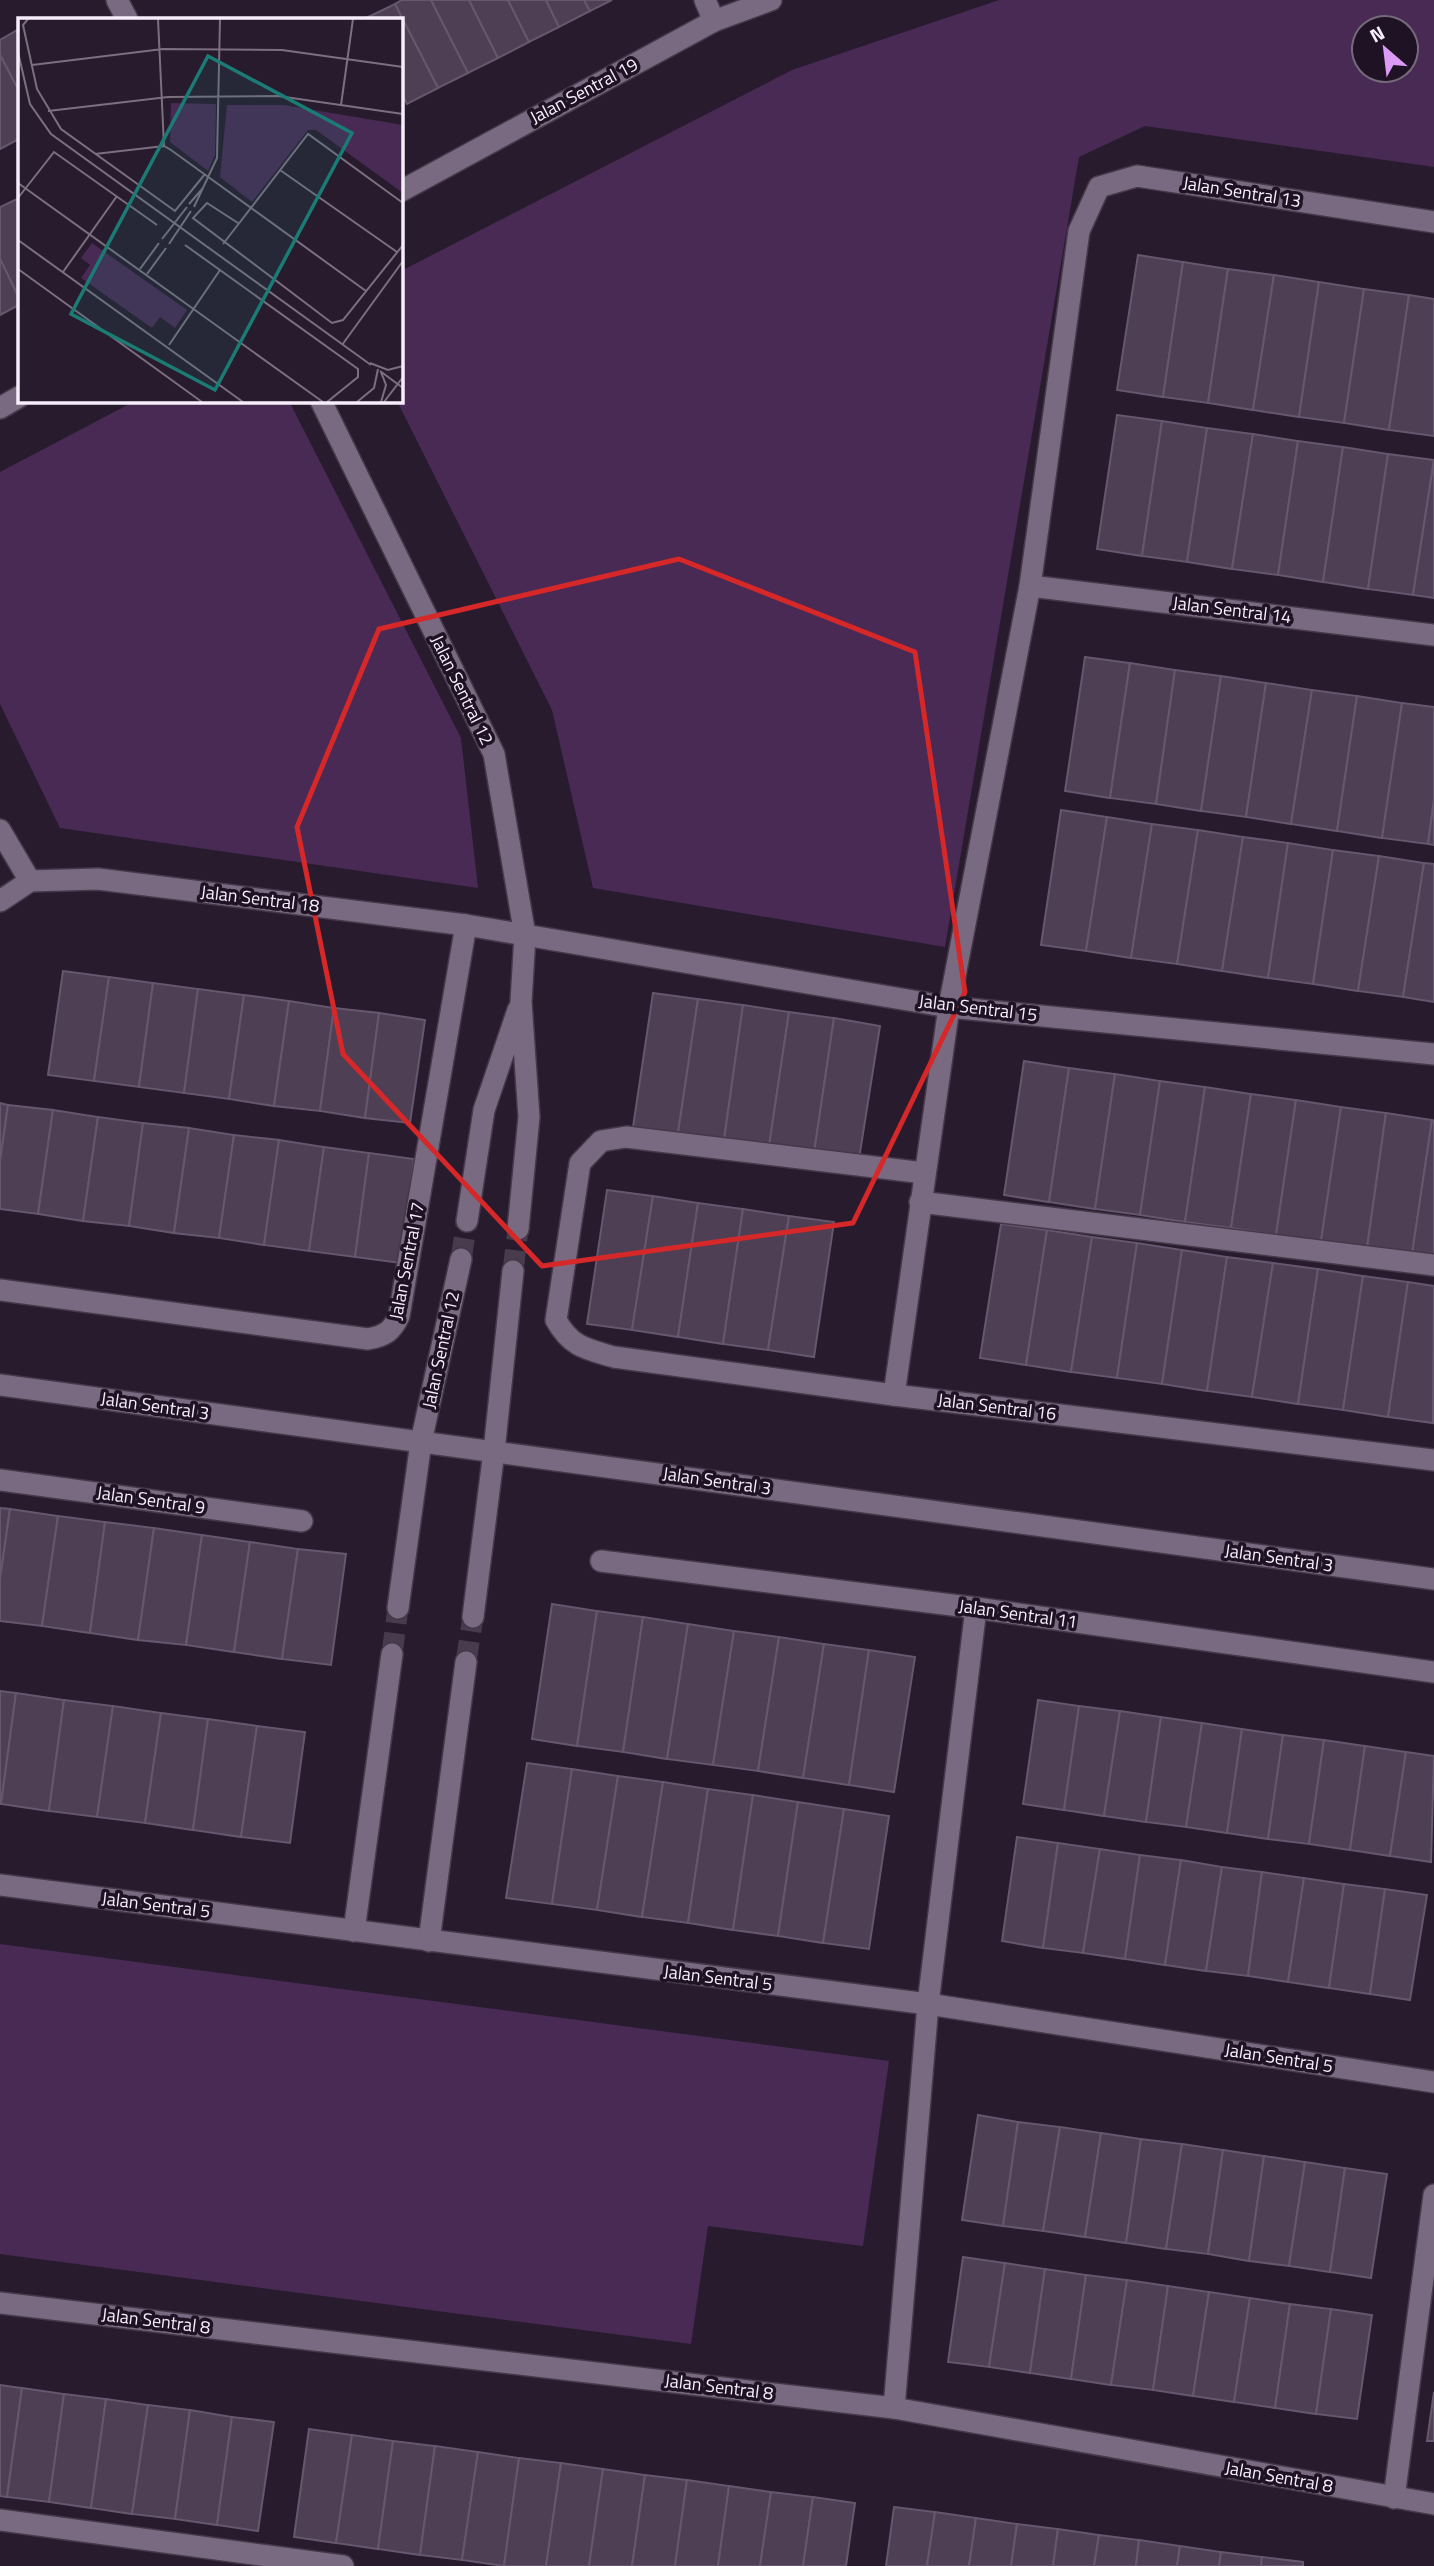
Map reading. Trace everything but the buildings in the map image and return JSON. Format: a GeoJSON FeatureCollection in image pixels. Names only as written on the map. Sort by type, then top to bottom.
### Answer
{"type":"FeatureCollection","features":[{"type":"Feature","properties":{"kind":"street"},"geometry":{"type":"LineString","coordinates":[[117,0],[126,18]]}},
{"type":"Feature","properties":{"kind":"street"},"geometry":{"type":"LineString","coordinates":[[705,0],[714,21]]}},
{"type":"Feature","properties":{"kind":"street","name":"Jalan Sentral 19"},"geometry":{"type":"LineString","coordinates":[[402,190],[714,21],[771,0]]}},
{"type":"Feature","properties":{"kind":"street","name":"Jalan Sentral 13"},"geometry":{"type":"LineString","coordinates":[[894,1395],[949,1007],[1030,586],[1079,231],[1099,187],[1137,176],[1434,222]]}},
{"type":"Feature","properties":{"kind":"street"},"geometry":{"type":"LineString","coordinates":[[0,408],[18,398]]}},
{"type":"Feature","properties":{"kind":"street","name":"Jalan Sentral 12"},"geometry":{"type":"LineString","coordinates":[[321,402],[494,754],[525,935],[521,1002],[529,1117],[518,1229]]}},
{"type":"Feature","properties":{"kind":"street","name":"Jalan Sentral 14"},"geometry":{"type":"LineString","coordinates":[[1030,586],[1434,635]]}},
{"type":"Feature","properties":{"kind":"street"},"geometry":{"type":"LineString","coordinates":[[0,830],[30,881],[0,901]]}},
{"type":"Feature","properties":{"kind":"street","name":"Jalan Sentral 18"},"geometry":{"type":"LineString","coordinates":[[30,881],[98,879],[466,925],[525,935]]}},
{"type":"Feature","properties":{"kind":"street","name":"Jalan Sentral 17"},"geometry":{"type":"LineString","coordinates":[[0,1290],[368,1339],[382,1337],[393,1328],[399,1316],[466,925]]}},
{"type":"Feature","properties":{"kind":"street","name":"Jalan Sentral 15"},"geometry":{"type":"LineString","coordinates":[[525,935],[949,1007],[1434,1054]]}},
{"type":"Feature","properties":{"kind":"street","name":"Jalan Sentral 12"},"geometry":{"type":"LineString","coordinates":[[467,1221],[484,1110],[521,1002]]}},
{"type":"Feature","properties":{"kind":"street","name":"Jalan Sentral 16"},"geometry":{"type":"LineString","coordinates":[[924,1173],[626,1136],[601,1141],[580,1163],[556,1320],[565,1337],[582,1348],[614,1357],[894,1395],[1434,1460]]}},
{"type":"Feature","properties":{"kind":"street"},"geometry":{"type":"LineString","coordinates":[[920,1202],[1434,1265]]}},
{"type":"Feature","properties":{"kind":"street","name":"Jalan Sentral 12"},"geometry":{"type":"LineString","coordinates":[[398,1608],[421,1441],[461,1259]]}},
{"type":"Feature","properties":{"kind":"street"},"geometry":{"type":"LineString","coordinates":[[472,1617],[494,1451],[513,1270]]}},
{"type":"Feature","properties":{"kind":"street","name":"Jalan Sentral 3"},"geometry":{"type":"LineString","coordinates":[[0,1385],[1434,1579]]}},
{"type":"Feature","properties":{"kind":"street","name":"Jalan Sentral 9"},"geometry":{"type":"LineString","coordinates":[[0,1480],[302,1521]]}},
{"type":"Feature","properties":{"kind":"street","name":"Jalan Sentral 11"},"geometry":{"type":"LineString","coordinates":[[601,1561],[976,1608],[1434,1672]]}},
{"type":"Feature","properties":{"kind":"street"},"geometry":{"type":"LineString","coordinates":[[894,2408],[928,2004],[976,1608]]}},
{"type":"Feature","properties":{"kind":"street"},"geometry":{"type":"LineString","coordinates":[[354,1931],[391,1654]]}},
{"type":"Feature","properties":{"kind":"street"},"geometry":{"type":"LineString","coordinates":[[429,1941],[467,1662]]}},
{"type":"Feature","properties":{"kind":"street","name":"Jalan Sentral 5"},"geometry":{"type":"LineString","coordinates":[[0,1885],[928,2004],[1434,2082]]}},
{"type":"Feature","properties":{"kind":"street"},"geometry":{"type":"LineString","coordinates":[[1394,2498],[1434,2195]]}},
{"type":"Feature","properties":{"kind":"street","name":"Jalan Sentral 8"},"geometry":{"type":"LineString","coordinates":[[0,2302],[894,2408],[1434,2504]]}},
{"type":"Feature","properties":{"kind":"street"},"geometry":{"type":"LineString","coordinates":[[0,2520],[343,2566]]}},
{"type":"Feature","properties":{"kind":"highlighted area"},"geometry":{"type":"Polygon","coordinates":[[[679,559],[915,652],[965,992],[853,1223],[542,1266],[343,1054],[297,827],[379,629],[679,559]]]}},
{"type":"Feature","properties":{"kind":"shaded area"},"geometry":{"type":"Polygon","coordinates":[[[999,0],[1434,0],[1434,167],[1145,126],[1079,157],[945,947],[593,888],[552,710],[398,402],[402,402],[402,270],[792,70],[999,0]]]}},
{"type":"Feature","properties":{"kind":"shaded area"},"geometry":{"type":"Polygon","coordinates":[[[133,402],[290,402],[461,738],[478,888],[60,828],[0,704],[0,472],[133,402]]]}},
{"type":"Feature","properties":{"kind":"shaded area"},"geometry":{"type":"Polygon","coordinates":[[[0,1944],[889,2061],[863,2246],[708,2226],[691,2344],[0,2254],[0,1944]]]}},
{"type":"Feature","properties":{"kind":"tunnel"},"geometry":{"type":"LineString","coordinates":[[461,1259],[467,1221]]}},
{"type":"Feature","properties":{"kind":"tunnel"},"geometry":{"type":"LineString","coordinates":[[513,1271],[518,1229]]}},
{"type":"Feature","properties":{"kind":"tunnel"},"geometry":{"type":"LineString","coordinates":[[392,1654],[398,1608]]}},
{"type":"Feature","properties":{"kind":"tunnel"},"geometry":{"type":"LineString","coordinates":[[466,1662],[473,1617]]}}]}
